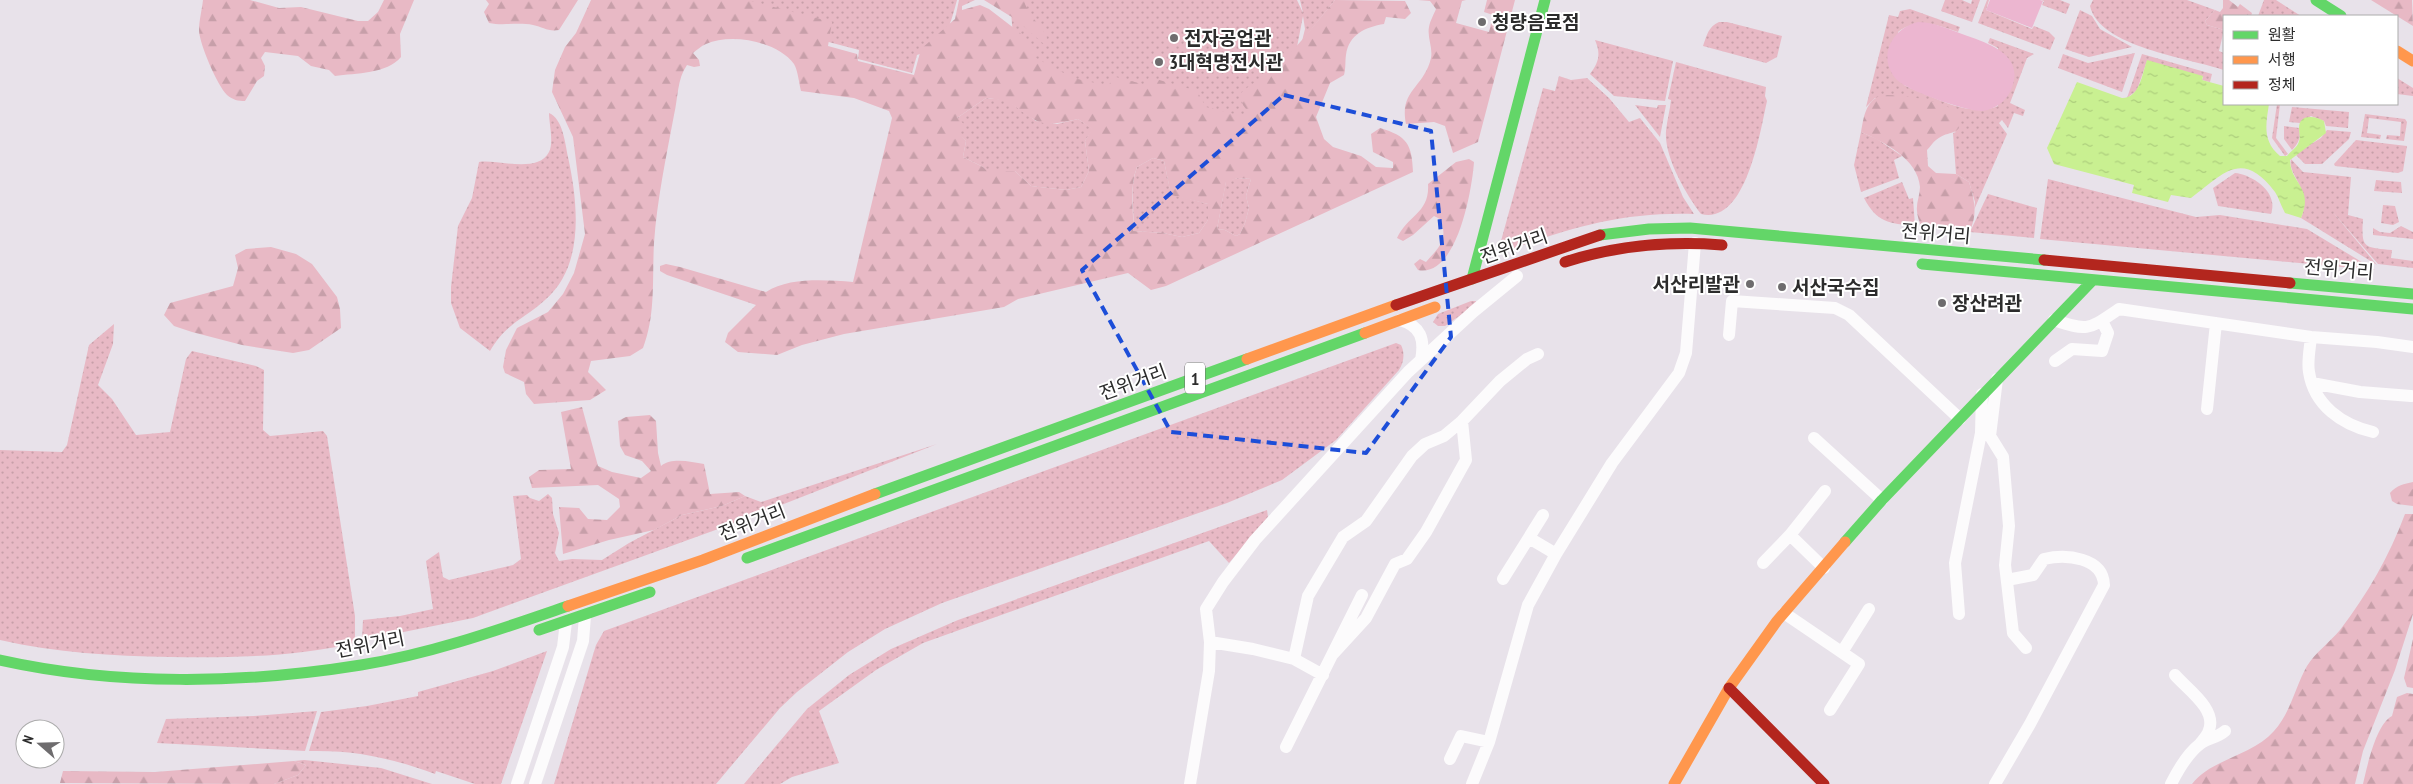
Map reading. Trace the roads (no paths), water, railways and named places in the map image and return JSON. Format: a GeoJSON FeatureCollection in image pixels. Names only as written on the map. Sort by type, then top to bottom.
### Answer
{"type":"FeatureCollection","features":[{"type":"Feature","properties":{"kind":"main road"},"geometry":{"type":"LineString","coordinates":[[1472,279],[1545,0]]}},
{"type":"Feature","properties":{"kind":"main road"},"geometry":{"type":"LineString","coordinates":[[2316,0],[2339,15]]}},
{"type":"Feature","properties":{"kind":"main road"},"geometry":{"type":"LineString","coordinates":[[2398,52],[2413,61]]}},
{"type":"Feature","properties":{"kind":"main road","name":"전위거리"},"geometry":{"type":"LineString","coordinates":[[0,660],[50,671],[111,677],[253,678],[362,665],[429,650],[521,622],[703,560],[861,499],[1596,236],[1650,229],[1690,228],[2413,294]]}},
{"type":"Feature","properties":{"kind":"main road","name":"전위거리"},"geometry":{"type":"LineString","coordinates":[[1554,265],[1600,251],[1696,243],[1734,246]]}},
{"type":"Feature","properties":{"kind":"main road","name":"전위거리"},"geometry":{"type":"LineString","coordinates":[[1910,263],[2413,309]]}},
{"type":"Feature","properties":{"kind":"main road","name":"전위거리"},"geometry":{"type":"LineString","coordinates":[[1481,290],[1522,275]]}},
{"type":"Feature","properties":{"kind":"main road"},"geometry":{"type":"LineString","coordinates":[[1674,784],[1729,688],[1784,613],[1882,500],[2092,281]]}},
{"type":"Feature","properties":{"kind":"main road","name":"전위거리"},"geometry":{"type":"LineString","coordinates":[[740,560],[866,516],[1445,303]]}},
{"type":"Feature","properties":{"kind":"main road"},"geometry":{"type":"LineString","coordinates":[[524,635],[585,616],[658,589]]}},
{"type":"Feature","properties":{"kind":"main road"},"geometry":{"type":"LineString","coordinates":[[1729,688],[1824,784]]}},
{"type":"Feature","properties":{"kind":"street"},"geometry":{"type":"LineString","coordinates":[[1472,784],[1490,742],[1528,605],[1556,554],[1612,463],[1679,373],[1686,353],[1696,243]]}},
{"type":"Feature","properties":{"kind":"street"},"geometry":{"type":"LineString","coordinates":[[1190,784],[1209,671],[1210,642],[1206,609],[1223,582],[1255,540],[1421,360],[1522,275]]}},
{"type":"Feature","properties":{"kind":"street"},"geometry":{"type":"LineString","coordinates":[[1729,336],[1732,301],[1835,308],[1848,315],[1960,419]]}},
{"type":"Feature","properties":{"kind":"street"},"geometry":{"type":"LineString","coordinates":[[2054,320],[2077,328],[2091,328],[2119,309],[2311,337],[2413,347]]}},
{"type":"Feature","properties":{"kind":"street"},"geometry":{"type":"LineString","coordinates":[[1399,320],[1408,322],[1420,332],[1423,341],[1421,360]]}},
{"type":"Feature","properties":{"kind":"street"},"geometry":{"type":"LineString","coordinates":[[2055,361],[2072,349],[2102,351],[2108,334],[2102,321]]}},
{"type":"Feature","properties":{"kind":"street"},"geometry":{"type":"LineString","coordinates":[[2207,409],[2216,323]]}},
{"type":"Feature","properties":{"kind":"street"},"geometry":{"type":"LineString","coordinates":[[2311,337],[2308,371],[2314,391],[2331,413],[2359,429],[2373,432]]}},
{"type":"Feature","properties":{"kind":"street"},"geometry":{"type":"LineString","coordinates":[[1294,659],[1308,596],[1343,537],[1366,521],[1412,456],[1426,444],[1444,436],[1462,421],[1500,381],[1527,359],[1538,354]]}},
{"type":"Feature","properties":{"kind":"street"},"geometry":{"type":"LineString","coordinates":[[1997,379],[1990,436],[2003,457],[2009,526],[2006,565],[2014,633],[2026,648]]}},
{"type":"Feature","properties":{"kind":"street"},"geometry":{"type":"LineString","coordinates":[[2312,383],[2360,392],[2411,396]]}},
{"type":"Feature","properties":{"kind":"street"},"geometry":{"type":"LineString","coordinates":[[1959,614],[1955,563],[1981,433],[1982,394]]}},
{"type":"Feature","properties":{"kind":"street"},"geometry":{"type":"LineString","coordinates":[[1333,654],[1366,618],[1395,564],[1408,558],[1426,532],[1466,460],[1462,421]]}},
{"type":"Feature","properties":{"kind":"street"},"geometry":{"type":"LineString","coordinates":[[1814,438],[1882,500]]}},
{"type":"Feature","properties":{"kind":"street"},"geometry":{"type":"LineString","coordinates":[[1764,563],[1790,535],[1825,491]]}},
{"type":"Feature","properties":{"kind":"street"},"geometry":{"type":"LineString","coordinates":[[1503,579],[1543,515]]}},
{"type":"Feature","properties":{"kind":"street"},"geometry":{"type":"LineString","coordinates":[[1790,535],[1824,568]]}},
{"type":"Feature","properties":{"kind":"street"},"geometry":{"type":"LineString","coordinates":[[1529,538],[1556,554]]}},
{"type":"Feature","properties":{"kind":"street"},"geometry":{"type":"LineString","coordinates":[[1995,784],[2030,724],[2104,585],[2104,576],[2099,568],[2076,558],[2059,556],[2044,559],[2033,575],[2007,580]]}},
{"type":"Feature","properties":{"kind":"street"},"geometry":{"type":"LineString","coordinates":[[1286,747],[1362,595]]}},
{"type":"Feature","properties":{"kind":"street"},"geometry":{"type":"LineString","coordinates":[[1842,652],[1870,609]]}},
{"type":"Feature","properties":{"kind":"street"},"geometry":{"type":"LineString","coordinates":[[1784,613],[1860,664],[1830,710]]}},
{"type":"Feature","properties":{"kind":"street"},"geometry":{"type":"LineString","coordinates":[[536,784],[583,641],[585,616]]}},
{"type":"Feature","properties":{"kind":"street"},"geometry":{"type":"LineString","coordinates":[[517,784],[563,647],[566,622]]}},
{"type":"Feature","properties":{"kind":"street"},"geometry":{"type":"LineString","coordinates":[[1210,642],[1253,649],[1294,659],[1323,675]]}},
{"type":"Feature","properties":{"kind":"street"},"geometry":{"type":"LineString","coordinates":[[2171,784],[2180,768],[2209,731],[2211,720],[2208,710],[2175,675]]}},
{"type":"Feature","properties":{"kind":"street"},"geometry":{"type":"LineString","coordinates":[[2200,744],[2219,736],[2225,731]]}},
{"type":"Feature","properties":{"kind":"street"},"geometry":{"type":"LineString","coordinates":[[1450,759],[1461,736],[1490,742]]}},
{"type":"Feature","properties":{"kind":"water"},"geometry":{"type":"Polygon","coordinates":[[[2147,60],[2203,76],[2202,80],[2223,86],[2223,105],[2269,105],[2266,125],[2268,138],[2274,150],[2280,156],[2287,156],[2298,144],[2300,138],[2299,128],[2302,120],[2313,117],[2324,121],[2326,133],[2290,160],[2291,168],[2305,199],[2301,218],[2285,213],[2275,192],[2263,179],[2252,171],[2242,168],[2223,174],[2191,198],[2171,195],[2168,202],[2132,193],[2134,185],[2054,164],[2047,148],[2077,82],[2122,98],[2133,94],[2139,84],[2147,60]]]}},
{"type":"Feature","properties":{"kind":"place","name":"청량음료점"},"geometry":{"type":"Point","coordinates":[1482,22]}},
{"type":"Feature","properties":{"kind":"place","name":"전자공업관"},"geometry":{"type":"Point","coordinates":[1174,38]}},
{"type":"Feature","properties":{"kind":"place","name":"3대혁명전시관"},"geometry":{"type":"Point","coordinates":[1159,62]}},
{"type":"Feature","properties":{"kind":"place","name":"서산리발관"},"geometry":{"type":"Point","coordinates":[1750,284]}},
{"type":"Feature","properties":{"kind":"place","name":"서산국수집"},"geometry":{"type":"Point","coordinates":[1782,287]}},
{"type":"Feature","properties":{"kind":"place","name":"장산려관"},"geometry":{"type":"Point","coordinates":[1942,303]}}]}
